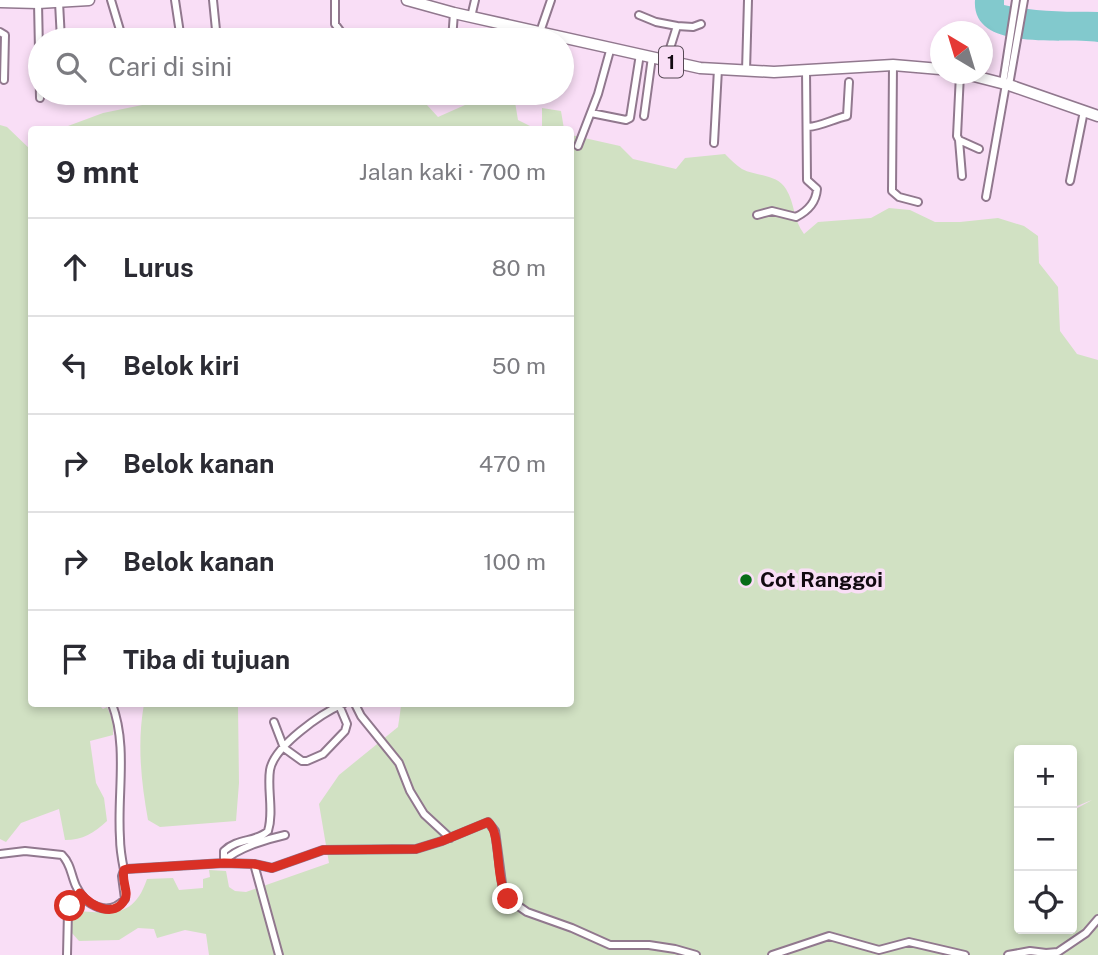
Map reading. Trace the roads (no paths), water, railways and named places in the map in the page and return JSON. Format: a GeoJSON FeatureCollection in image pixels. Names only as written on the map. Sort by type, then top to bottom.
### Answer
{"type":"FeatureCollection","features":[{"type":"Feature","properties":{"kind":"highway"},"geometry":{"type":"LineString","coordinates":[[0,2],[85,0]]}},
{"type":"Feature","properties":{"kind":"highway","name":"1"},"geometry":{"type":"LineString","coordinates":[[407,0],[515,28]]}},
{"type":"Feature","properties":{"kind":"highway","name":"1"},"geometry":{"type":"LineString","coordinates":[[574,41],[666,61],[718,69],[806,70],[893,65],[930,68]]}},
{"type":"Feature","properties":{"kind":"highway"},"geometry":{"type":"LineString","coordinates":[[993,81],[1098,116]]}},
{"type":"Feature","properties":{"kind":"street"},"geometry":{"type":"LineString","coordinates":[[111,0],[119,28]]}},
{"type":"Feature","properties":{"kind":"street"},"geometry":{"type":"LineString","coordinates":[[175,0],[179,28]]}},
{"type":"Feature","properties":{"kind":"street"},"geometry":{"type":"LineString","coordinates":[[213,0],[216,28]]}},
{"type":"Feature","properties":{"kind":"street"},"geometry":{"type":"LineString","coordinates":[[335,0],[335,24],[338,28]]}},
{"type":"Feature","properties":{"kind":"street"},"geometry":{"type":"LineString","coordinates":[[471,17],[475,0]]}},
{"type":"Feature","properties":{"kind":"street"},"geometry":{"type":"LineString","coordinates":[[548,28],[551,0]]}},
{"type":"Feature","properties":{"kind":"street"},"geometry":{"type":"LineString","coordinates":[[746,71],[748,0]]}},
{"type":"Feature","properties":{"kind":"street"},"geometry":{"type":"LineString","coordinates":[[56,1],[59,28]]}},
{"type":"Feature","properties":{"kind":"street"},"geometry":{"type":"LineString","coordinates":[[38,3],[39,28]]}},
{"type":"Feature","properties":{"kind":"street"},"geometry":{"type":"LineString","coordinates":[[986,197],[1020,3]]}},
{"type":"Feature","properties":{"kind":"street"},"geometry":{"type":"LineString","coordinates":[[453,28],[454,13]]}},
{"type":"Feature","properties":{"kind":"street"},"geometry":{"type":"LineString","coordinates":[[639,15],[677,26],[693,27],[701,24]]}},
{"type":"Feature","properties":{"kind":"street"},"geometry":{"type":"LineString","coordinates":[[666,61],[677,26]]}},
{"type":"Feature","properties":{"kind":"street"},"geometry":{"type":"LineString","coordinates":[[0,32],[4,33],[5,37],[4,80]]}},
{"type":"Feature","properties":{"kind":"street"},"geometry":{"type":"LineString","coordinates":[[578,146],[592,113],[611,47]]}},
{"type":"Feature","properties":{"kind":"street"},"geometry":{"type":"LineString","coordinates":[[592,113],[626,120],[630,118],[640,54]]}},
{"type":"Feature","properties":{"kind":"street"},"geometry":{"type":"LineString","coordinates":[[643,116],[652,57]]}},
{"type":"Feature","properties":{"kind":"street"},"geometry":{"type":"LineString","coordinates":[[893,65],[892,191],[899,197],[918,202]]}},
{"type":"Feature","properties":{"kind":"street"},"geometry":{"type":"LineString","coordinates":[[714,143],[718,69]]}},
{"type":"Feature","properties":{"kind":"street"},"geometry":{"type":"LineString","coordinates":[[757,215],[772,211],[796,217],[814,202],[817,188],[807,180],[806,70]]}},
{"type":"Feature","properties":{"kind":"street"},"geometry":{"type":"LineString","coordinates":[[808,127],[821,126],[847,116],[849,82]]}},
{"type":"Feature","properties":{"kind":"street"},"geometry":{"type":"LineString","coordinates":[[959,84],[956,130],[962,176]]}},
{"type":"Feature","properties":{"kind":"street"},"geometry":{"type":"LineString","coordinates":[[1070,181],[1084,111]]}},
{"type":"Feature","properties":{"kind":"street"},"geometry":{"type":"LineString","coordinates":[[959,140],[979,149]]}},
{"type":"Feature","properties":{"kind":"street"},"geometry":{"type":"LineString","coordinates":[[0,854],[24,851],[61,855],[69,863],[80,893],[98,908],[113,909],[125,899],[120,839],[122,779],[113,707]]}},
{"type":"Feature","properties":{"kind":"street"},"geometry":{"type":"LineString","coordinates":[[224,862],[224,851],[228,847],[268,831],[270,769],[276,755],[313,722],[336,707]]}},
{"type":"Feature","properties":{"kind":"street"},"geometry":{"type":"LineString","coordinates":[[274,722],[284,748],[302,761],[323,754],[345,731],[347,724],[342,707]]}},
{"type":"Feature","properties":{"kind":"street"},"geometry":{"type":"LineString","coordinates":[[356,707],[399,763],[410,791],[424,814],[450,838]]}},
{"type":"Feature","properties":{"kind":"street"},"geometry":{"type":"LineString","coordinates":[[124,870],[224,862],[272,868],[323,850],[416,849],[450,838],[484,822],[492,824],[495,831],[503,891],[512,902],[537,917],[572,928],[610,946],[649,945],[696,955]]}},
{"type":"Feature","properties":{"kind":"street"},"geometry":{"type":"LineString","coordinates":[[224,862],[234,852],[256,845],[264,839],[285,835]]}},
{"type":"Feature","properties":{"kind":"street"},"geometry":{"type":"LineString","coordinates":[[254,864],[279,955]]}},
{"type":"Feature","properties":{"kind":"street"},"geometry":{"type":"LineString","coordinates":[[67,955],[68,911],[80,893]]}},
{"type":"Feature","properties":{"kind":"street"},"geometry":{"type":"LineString","coordinates":[[1009,955],[1030,951],[1058,952],[1086,933],[1098,919]]}},
{"type":"Feature","properties":{"kind":"street"},"geometry":{"type":"LineString","coordinates":[[772,955],[829,936],[879,950],[909,942],[965,955]]}},
{"type":"Feature","properties":{"kind":"place","name":"Cot Ranggoi"},"geometry":{"type":"Point","coordinates":[746,580]}}]}
